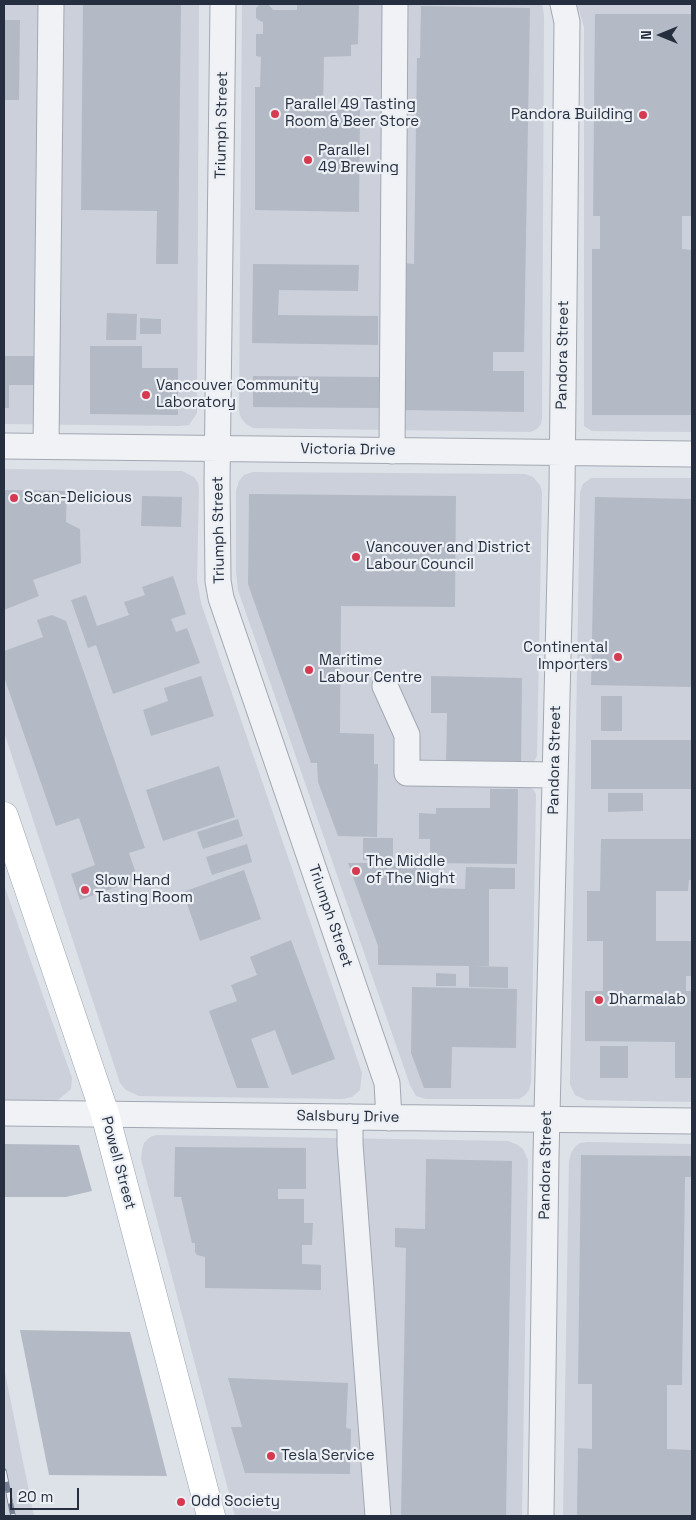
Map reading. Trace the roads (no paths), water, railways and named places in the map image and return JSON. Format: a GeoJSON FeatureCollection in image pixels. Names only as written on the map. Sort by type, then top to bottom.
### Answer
{"type":"FeatureCollection","features":[{"type":"Feature","properties":{"kind":"main road","name":"Powell Street"},"geometry":{"type":"LineString","coordinates":[[4,816],[106,1114],[211,1516]]}},
{"type":"Feature","properties":{"kind":"street"},"geometry":{"type":"LineString","coordinates":[[46,446],[51,4]]}},
{"type":"Feature","properties":{"kind":"street","name":"Triumph Street"},"geometry":{"type":"LineString","coordinates":[[223,4],[218,581],[221,598],[387,1083],[389,1118]]}},
{"type":"Feature","properties":{"kind":"street"},"geometry":{"type":"LineString","coordinates":[[392,451],[394,4]]}},
{"type":"Feature","properties":{"kind":"street","name":"Pandora Street"},"geometry":{"type":"LineString","coordinates":[[541,1516],[547,1119],[562,454],[567,22],[563,4]]}},
{"type":"Feature","properties":{"kind":"street","name":"Victoria Drive"},"geometry":{"type":"LineString","coordinates":[[4,446],[562,454],[692,454]]}},
{"type":"Feature","properties":{"kind":"street"},"geometry":{"type":"LineString","coordinates":[[385,686],[407,735],[407,773],[555,775]]}},
{"type":"Feature","properties":{"kind":"street","name":"Salsbury Drive"},"geometry":{"type":"LineString","coordinates":[[4,1113],[692,1121]]}},
{"type":"Feature","properties":{"kind":"street"},"geometry":{"type":"LineString","coordinates":[[350,1117],[350,1144],[378,1516]]}},
{"type":"Feature","properties":{"kind":"railway"},"geometry":{"type":"LineString","coordinates":[[4,1471],[13,1516]]}},
{"type":"Feature","properties":{"kind":"place","name":"Parallel 49 Tasting Room & Beer Store"},"geometry":{"type":"Point","coordinates":[275,114]}},
{"type":"Feature","properties":{"kind":"place","name":"Pandora Building"},"geometry":{"type":"Point","coordinates":[643,115]}},
{"type":"Feature","properties":{"kind":"place","name":"Parallel 49 Brewing"},"geometry":{"type":"Point","coordinates":[308,160]}},
{"type":"Feature","properties":{"kind":"place","name":"Vancouver Community Laboratory"},"geometry":{"type":"Point","coordinates":[146,395]}},
{"type":"Feature","properties":{"kind":"place","name":"Scan-Delicious"},"geometry":{"type":"Point","coordinates":[14,498]}},
{"type":"Feature","properties":{"kind":"place","name":"Vancouver and District Labour Council"},"geometry":{"type":"Point","coordinates":[356,557]}},
{"type":"Feature","properties":{"kind":"place","name":"Continental Importers"},"geometry":{"type":"Point","coordinates":[618,657]}},
{"type":"Feature","properties":{"kind":"place","name":"Maritime Labour Centre"},"geometry":{"type":"Point","coordinates":[309,670]}},
{"type":"Feature","properties":{"kind":"place","name":"The Middle of The Night"},"geometry":{"type":"Point","coordinates":[356,871]}},
{"type":"Feature","properties":{"kind":"place","name":"Slow Hand Tasting Room"},"geometry":{"type":"Point","coordinates":[85,890]}},
{"type":"Feature","properties":{"kind":"place","name":"Dharmalab"},"geometry":{"type":"Point","coordinates":[599,1000]}},
{"type":"Feature","properties":{"kind":"place","name":"Tesla Service"},"geometry":{"type":"Point","coordinates":[271,1456]}},
{"type":"Feature","properties":{"kind":"place","name":"Odd Society"},"geometry":{"type":"Point","coordinates":[181,1502]}}]}
